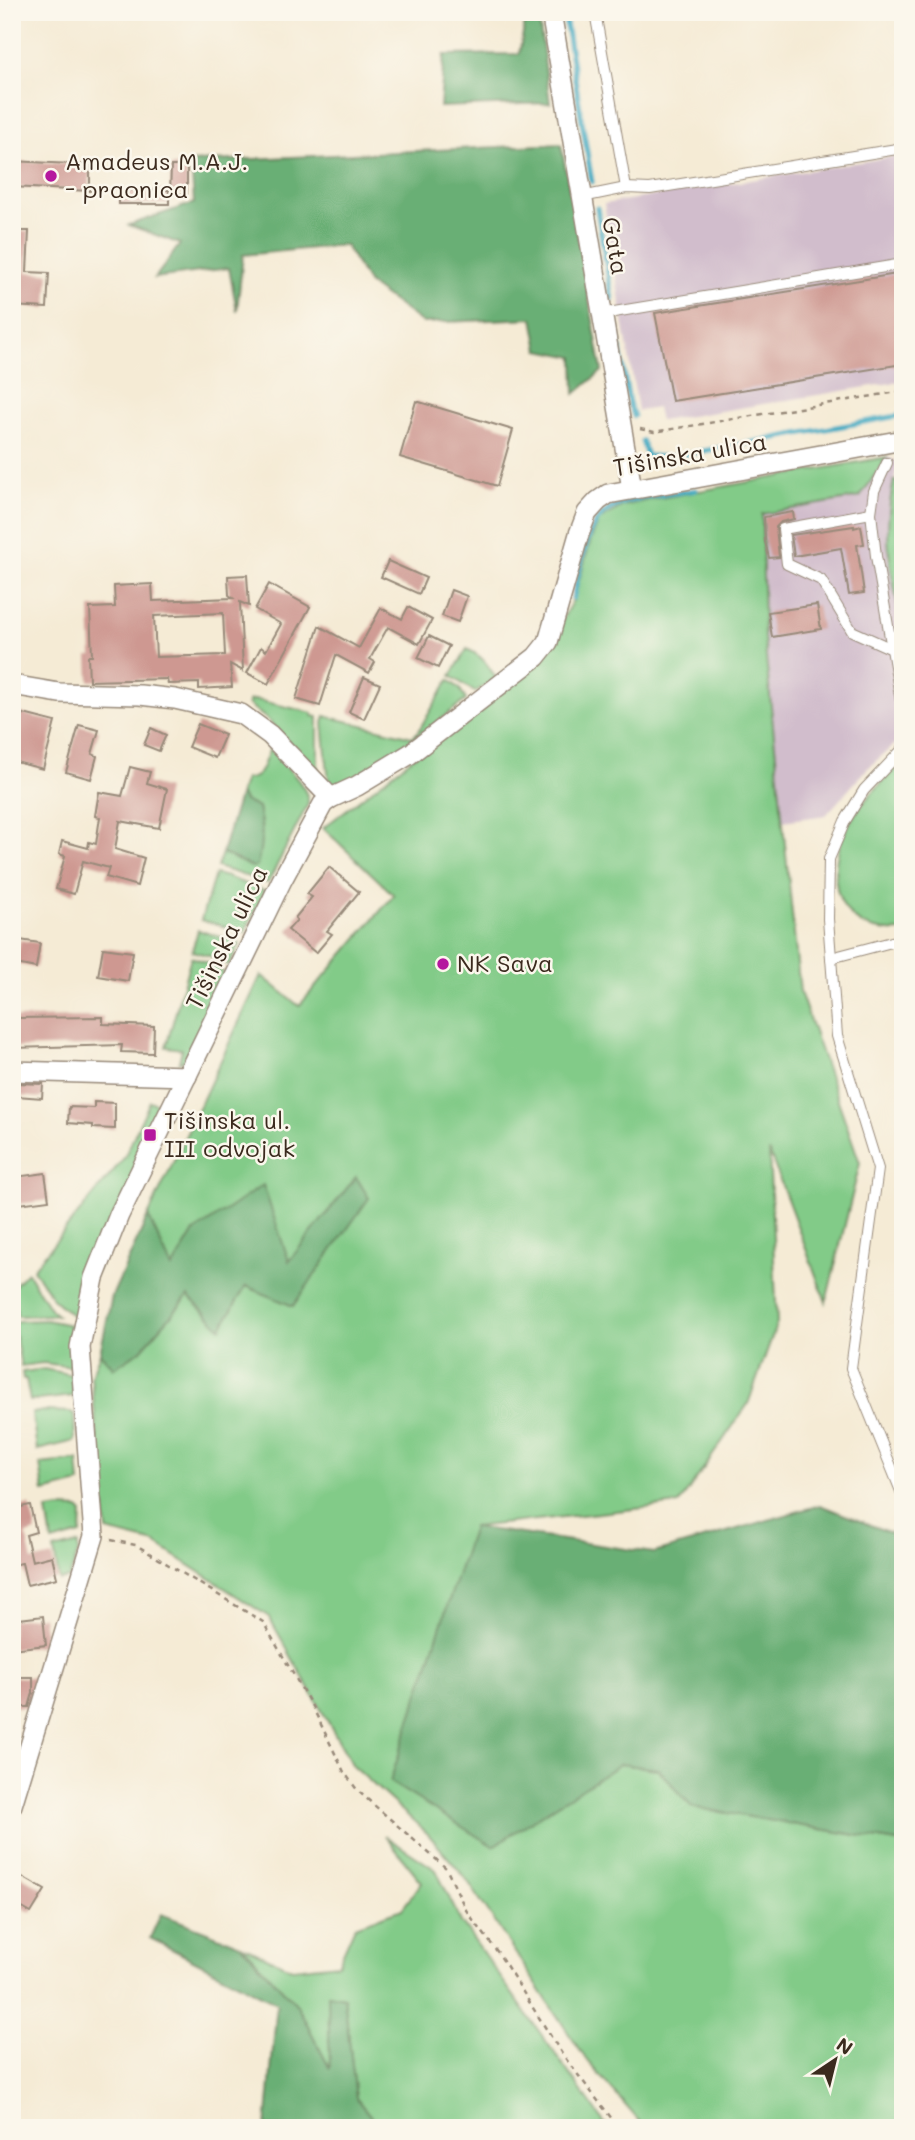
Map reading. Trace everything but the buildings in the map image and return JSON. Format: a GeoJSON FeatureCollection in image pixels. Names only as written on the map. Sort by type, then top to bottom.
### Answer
{"type":"FeatureCollection","features":[{"type":"Feature","properties":{"kind":"street","name":"Gata"},"geometry":{"type":"LineString","coordinates":[[551,12],[632,489]]}},
{"type":"Feature","properties":{"kind":"street","name":"Tišinska ulica"},"geometry":{"type":"LineString","coordinates":[[12,1805],[94,1536],[80,1347],[94,1278],[119,1215],[318,811],[331,798],[357,786],[410,754],[536,657],[548,642],[587,513],[608,494],[903,440]]}},
{"type":"Feature","properties":{"kind":"street"},"geometry":{"type":"LineString","coordinates":[[12,685],[59,693],[140,695],[175,699],[240,714],[270,735],[331,798]]}},
{"type":"Feature","properties":{"kind":"street"},"geometry":{"type":"LineString","coordinates":[[12,1071],[187,1076]]}},
{"type":"Feature","properties":{"kind":"lane"},"geometry":{"type":"LineString","coordinates":[[595,12],[626,188]]}},
{"type":"Feature","properties":{"kind":"lane"},"geometry":{"type":"LineString","coordinates":[[582,197],[626,188],[650,188],[903,148]]}},
{"type":"Feature","properties":{"kind":"lane"},"geometry":{"type":"LineString","coordinates":[[602,314],[903,264]]}},
{"type":"Feature","properties":{"kind":"lane"},"geometry":{"type":"LineString","coordinates":[[887,463],[874,491],[871,513],[903,713]]}},
{"type":"Feature","properties":{"kind":"lane"},"geometry":{"type":"LineString","coordinates":[[871,513],[783,529],[787,564],[821,580],[852,631],[892,649]]}},
{"type":"Feature","properties":{"kind":"lane"},"geometry":{"type":"LineString","coordinates":[[903,749],[864,790],[845,821],[829,859],[828,919],[837,1036],[878,1169],[851,1368],[903,1496]]}},
{"type":"Feature","properties":{"kind":"lane"},"geometry":{"type":"LineString","coordinates":[[831,958],[903,939]]}},
{"type":"Feature","properties":{"kind":"path"},"geometry":{"type":"LineString","coordinates":[[621,425],[654,432],[903,391]]}},
{"type":"Feature","properties":{"kind":"path"},"geometry":{"type":"LineString","coordinates":[[94,1536],[136,1545],[263,1622],[313,1708],[344,1772],[358,1791],[446,1868],[466,1910],[499,1954],[527,2002],[562,2054],[619,2128]]}},
{"type":"Feature","properties":{"kind":"shaded area"},"geometry":{"type":"Polygon","coordinates":[[[903,155],[903,381],[660,421],[657,408],[638,411],[604,204],[903,155]]]}},
{"type":"Feature","properties":{"kind":"shaded area"},"geometry":{"type":"Polygon","coordinates":[[[887,457],[898,462],[889,504],[888,556],[903,630],[903,737],[867,769],[826,815],[783,821],[764,637],[762,514],[860,497],[887,457]]]}},
{"type":"Feature","properties":{"kind":"green space"},"geometry":{"type":"Polygon","coordinates":[[[527,12],[538,12],[550,103],[440,107],[444,55],[519,54],[527,12]]]}},
{"type":"Feature","properties":{"kind":"green space"},"geometry":{"type":"Polygon","coordinates":[[[561,144],[602,371],[575,394],[574,357],[539,350],[533,318],[423,323],[369,284],[345,245],[243,255],[237,311],[229,268],[155,278],[180,244],[129,225],[194,203],[191,162],[561,144]]]}},
{"type":"Feature","properties":{"kind":"green space"},"geometry":{"type":"Polygon","coordinates":[[[887,457],[860,497],[762,514],[764,637],[800,992],[860,1163],[826,1302],[769,1151],[777,1323],[748,1404],[679,1504],[473,1527],[493,1846],[619,1764],[658,1769],[692,1807],[903,1843],[903,2128],[645,2128],[587,2061],[467,1880],[428,1834],[353,1766],[269,1617],[155,1543],[107,1531],[91,1376],[100,1353],[114,1368],[141,1350],[188,1296],[246,1286],[293,1306],[355,1178],[289,1262],[172,1269],[148,1216],[261,975],[299,1006],[394,895],[323,828],[542,657],[574,598],[599,520],[623,506],[644,501],[887,457]]]}},
{"type":"Feature","properties":{"kind":"green space"},"geometry":{"type":"Polygon","coordinates":[[[903,479],[903,630],[892,574],[888,520],[894,481],[903,479]]]}},
{"type":"Feature","properties":{"kind":"green space"},"geometry":{"type":"Polygon","coordinates":[[[467,649],[484,660],[496,678],[475,692],[451,676],[467,649]]]}},
{"type":"Feature","properties":{"kind":"green space"},"geometry":{"type":"Polygon","coordinates":[[[449,680],[460,689],[466,700],[350,781],[338,785],[329,783],[323,723],[325,716],[412,737],[449,680]]]}},
{"type":"Feature","properties":{"kind":"green space"},"geometry":{"type":"Polygon","coordinates":[[[257,700],[313,713],[313,716],[318,717],[318,774],[269,721],[248,704],[248,701],[257,700]]]}},
{"type":"Feature","properties":{"kind":"green space"},"geometry":{"type":"Polygon","coordinates":[[[270,749],[305,790],[308,804],[268,883],[217,867],[222,853],[252,867],[261,838],[260,818],[258,808],[244,801],[240,793],[245,779],[256,776],[262,769],[270,749]]]}},
{"type":"Feature","properties":{"kind":"green space"},"geometry":{"type":"Polygon","coordinates":[[[903,761],[903,931],[880,930],[862,924],[848,913],[840,898],[836,861],[841,842],[861,805],[903,761]]]}},
{"type":"Feature","properties":{"kind":"green space"},"geometry":{"type":"Polygon","coordinates":[[[240,793],[244,801],[258,808],[260,816],[260,851],[257,866],[252,867],[222,853],[240,793]]]}},
{"type":"Feature","properties":{"kind":"green space"},"geometry":{"type":"Polygon","coordinates":[[[215,874],[265,891],[245,932],[201,920],[215,874]]]}},
{"type":"Feature","properties":{"kind":"green space"},"geometry":{"type":"Polygon","coordinates":[[[198,930],[237,942],[239,945],[229,966],[217,958],[192,951],[198,930]]]}},
{"type":"Feature","properties":{"kind":"green space"},"geometry":{"type":"Polygon","coordinates":[[[191,957],[212,964],[226,974],[184,1061],[179,1062],[182,1049],[166,1047],[191,957]]]}},
{"type":"Feature","properties":{"kind":"green space"},"geometry":{"type":"Polygon","coordinates":[[[150,1101],[162,1106],[78,1316],[74,1317],[54,1300],[33,1269],[124,1158],[150,1101]]]}},
{"type":"Feature","properties":{"kind":"green space"},"geometry":{"type":"Polygon","coordinates":[[[356,1177],[369,1198],[293,1306],[246,1286],[221,1328],[188,1296],[141,1350],[114,1368],[100,1353],[112,1296],[148,1216],[172,1268],[193,1233],[263,1185],[289,1261],[356,1177]]]}},
{"type":"Feature","properties":{"kind":"green space"},"geometry":{"type":"Polygon","coordinates":[[[27,1272],[57,1315],[17,1316],[16,1308],[12,1309],[12,1288],[27,1272]]]}},
{"type":"Feature","properties":{"kind":"green space"},"geometry":{"type":"Polygon","coordinates":[[[47,1320],[77,1328],[73,1367],[43,1363],[21,1366],[13,1324],[18,1321],[47,1320]]]}},
{"type":"Feature","properties":{"kind":"green space"},"geometry":{"type":"Polygon","coordinates":[[[44,1369],[73,1375],[73,1396],[30,1401],[22,1372],[44,1369]]]}},
{"type":"Feature","properties":{"kind":"green space"},"geometry":{"type":"Polygon","coordinates":[[[44,1411],[74,1414],[75,1441],[37,1450],[32,1413],[44,1411]]]}},
{"type":"Feature","properties":{"kind":"green space"},"geometry":{"type":"Polygon","coordinates":[[[78,1460],[80,1483],[44,1492],[40,1464],[78,1460]]]}},
{"type":"Feature","properties":{"kind":"green space"},"geometry":{"type":"Polygon","coordinates":[[[820,1505],[893,1534],[903,1561],[903,1843],[692,1807],[658,1769],[620,1764],[493,1846],[390,1782],[473,1527],[654,1553],[820,1505]]]}},
{"type":"Feature","properties":{"kind":"green space"},"geometry":{"type":"Polygon","coordinates":[[[79,1509],[82,1512],[81,1534],[52,1542],[47,1510],[79,1509]]]}},
{"type":"Feature","properties":{"kind":"green space"},"geometry":{"type":"Polygon","coordinates":[[[78,1544],[78,1553],[69,1578],[59,1580],[54,1550],[78,1544]]]}},
{"type":"Feature","properties":{"kind":"green space"},"geometry":{"type":"Polygon","coordinates":[[[385,1836],[436,1870],[461,1922],[608,2128],[380,2128],[356,2098],[344,1997],[329,1994],[331,2071],[297,2005],[241,1945],[292,1969],[338,1964],[355,1926],[402,1909],[422,1882],[385,1836]]]}},
{"type":"Feature","properties":{"kind":"green space"},"geometry":{"type":"Polygon","coordinates":[[[161,1914],[241,1945],[297,2005],[330,2069],[328,1994],[344,1997],[356,2098],[380,2128],[266,2128],[277,2003],[150,1938],[161,1914]]]}},
{"type":"Feature","properties":{"kind":"waterway"},"geometry":{"type":"LineString","coordinates":[[564,12],[592,182]]}},
{"type":"Feature","properties":{"kind":"waterway"},"geometry":{"type":"LineString","coordinates":[[597,208],[612,299]]}},
{"type":"Feature","properties":{"kind":"waterway"},"geometry":{"type":"LineString","coordinates":[[616,325],[629,403],[634,416]]}},
{"type":"Feature","properties":{"kind":"waterway"},"geometry":{"type":"LineString","coordinates":[[642,441],[647,456],[670,457],[903,415]]}},
{"type":"Feature","properties":{"kind":"waterway"},"geometry":{"type":"LineString","coordinates":[[573,598],[587,543],[602,515],[633,500],[696,490]]}},
{"type":"Feature","properties":{"kind":"place","name":"Amadeus M.A.J. - praonica"},"geometry":{"type":"Point","coordinates":[51,176]}},
{"type":"Feature","properties":{"kind":"place","name":"NK Sava"},"geometry":{"type":"Point","coordinates":[443,964]}},
{"type":"Feature","properties":{"kind":"place","name":"Tišinska ul. III odvojak"},"geometry":{"type":"Point","coordinates":[150,1135]}}]}
